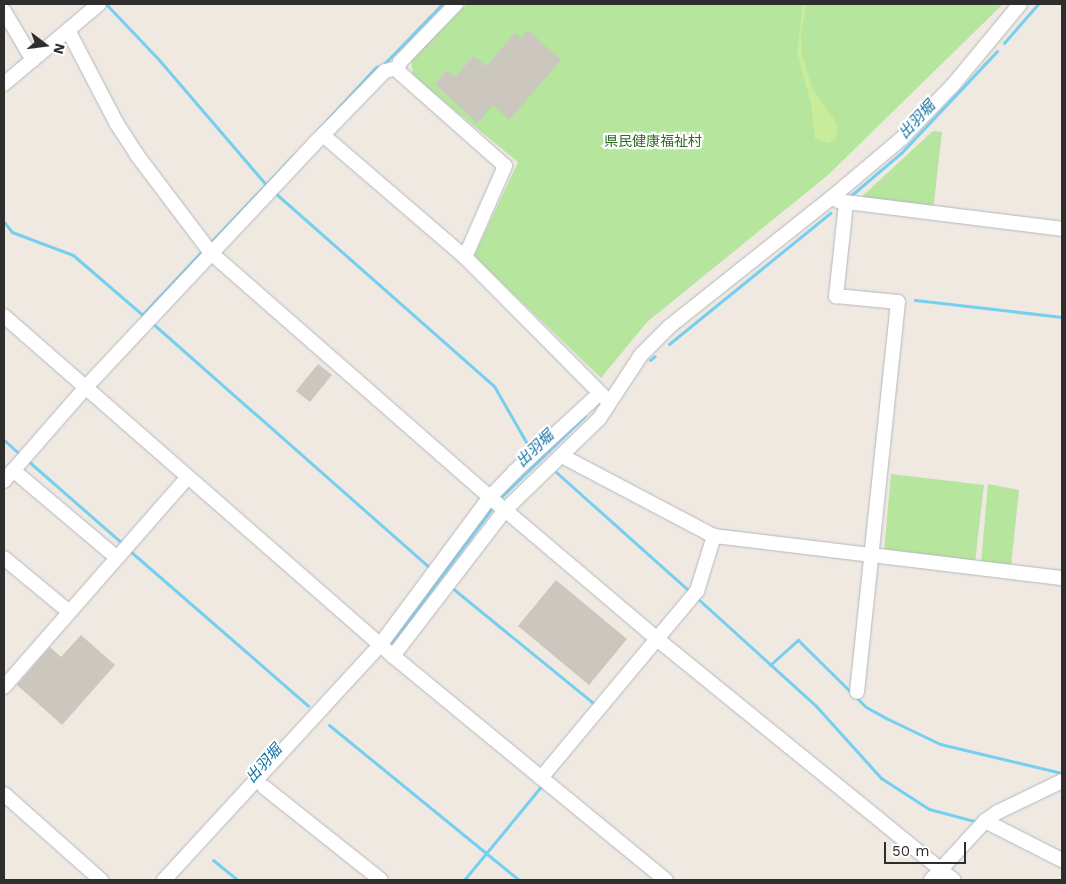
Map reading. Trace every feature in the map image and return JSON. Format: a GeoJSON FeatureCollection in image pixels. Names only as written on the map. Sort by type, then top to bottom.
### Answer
{"type":"FeatureCollection","features":[{"type":"Feature","properties":{"kind":"street"},"geometry":{"type":"LineString","coordinates":[[4,84],[99,4]]}},
{"type":"Feature","properties":{"kind":"street"},"geometry":{"type":"LineString","coordinates":[[456,4],[400,62],[398,68],[400,73],[505,166],[465,257]]}},
{"type":"Feature","properties":{"kind":"street"},"geometry":{"type":"LineString","coordinates":[[164,880],[380,645],[490,497],[514,472],[605,398],[641,355],[670,326],[831,198],[901,139],[953,85],[1020,4]]}},
{"type":"Feature","properties":{"kind":"street"},"geometry":{"type":"LineString","coordinates":[[4,11],[33,60]]}},
{"type":"Feature","properties":{"kind":"street"},"geometry":{"type":"LineString","coordinates":[[68,30],[117,124],[137,155],[211,253],[505,510],[657,639],[954,880]]}},
{"type":"Feature","properties":{"kind":"street"},"geometry":{"type":"LineString","coordinates":[[116,557],[8,475],[85,388],[323,135],[385,71],[398,68]]}},
{"type":"Feature","properties":{"kind":"street"},"geometry":{"type":"LineString","coordinates":[[323,135],[465,257],[605,398]]}},
{"type":"Feature","properties":{"kind":"street"},"geometry":{"type":"LineString","coordinates":[[831,198],[846,203],[1062,229]]}},
{"type":"Feature","properties":{"kind":"street"},"geometry":{"type":"LineString","coordinates":[[846,203],[836,296],[898,302],[857,692]]}},
{"type":"Feature","properties":{"kind":"street"},"geometry":{"type":"LineString","coordinates":[[4,316],[380,645],[666,880]]}},
{"type":"Feature","properties":{"kind":"street"},"geometry":{"type":"LineString","coordinates":[[393,656],[505,510],[590,430],[605,398]]}},
{"type":"Feature","properties":{"kind":"street"},"geometry":{"type":"LineString","coordinates":[[562,456],[714,536],[1062,578]]}},
{"type":"Feature","properties":{"kind":"street"},"geometry":{"type":"LineString","coordinates":[[4,687],[68,611],[188,477]]}},
{"type":"Feature","properties":{"kind":"street"},"geometry":{"type":"LineString","coordinates":[[541,778],[697,591],[714,536]]}},
{"type":"Feature","properties":{"kind":"street"},"geometry":{"type":"LineString","coordinates":[[4,558],[68,611]]}},
{"type":"Feature","properties":{"kind":"street"},"geometry":{"type":"LineString","coordinates":[[931,880],[985,821],[998,812],[1062,781]]}},
{"type":"Feature","properties":{"kind":"street"},"geometry":{"type":"LineString","coordinates":[[264,787],[381,880]]}},
{"type":"Feature","properties":{"kind":"street"},"geometry":{"type":"LineString","coordinates":[[4,794],[101,880]]}},
{"type":"Feature","properties":{"kind":"street"},"geometry":{"type":"LineString","coordinates":[[985,821],[1062,860]]}},
{"type":"Feature","properties":{"kind":"green space","name":"県民健康福祉村"},"geometry":{"type":"Polygon","coordinates":[[[467,4],[1003,4],[828,175],[647,322],[601,378],[474,256],[518,162],[413,76],[411,60],[467,4]]]}},
{"type":"Feature","properties":{"kind":"green space"},"geometry":{"type":"Polygon","coordinates":[[[803,4],[807,4],[801,31],[802,55],[813,90],[836,122],[838,131],[836,138],[829,143],[815,139],[811,104],[797,52],[803,4]]]}},
{"type":"Feature","properties":{"kind":"green space"},"geometry":{"type":"Polygon","coordinates":[[[933,131],[942,132],[933,211],[857,201],[933,131]]]}},
{"type":"Feature","properties":{"kind":"green space"},"geometry":{"type":"Polygon","coordinates":[[[891,474],[984,485],[975,562],[884,552],[891,474]]]}},
{"type":"Feature","properties":{"kind":"green space"},"geometry":{"type":"Polygon","coordinates":[[[988,484],[1019,490],[1011,566],[981,563],[988,484]]]}},
{"type":"Feature","properties":{"kind":"building"},"geometry":{"type":"Polygon","coordinates":[[[528,30],[561,60],[509,120],[493,105],[477,123],[435,84],[447,70],[455,77],[474,56],[486,66],[515,33],[521,38],[528,30]]]}},
{"type":"Feature","properties":{"kind":"building"},"geometry":{"type":"Polygon","coordinates":[[[318,364],[332,375],[310,402],[296,391],[318,364]]]}},
{"type":"Feature","properties":{"kind":"building"},"geometry":{"type":"Polygon","coordinates":[[[556,580],[627,639],[589,685],[518,626],[556,580]]]}},
{"type":"Feature","properties":{"kind":"building"},"geometry":{"type":"Polygon","coordinates":[[[81,635],[115,665],[62,725],[17,685],[50,647],[61,657],[81,635]]]}},
{"type":"Feature","properties":{"kind":"waterway"},"geometry":{"type":"LineString","coordinates":[[106,4],[160,61],[268,187]]}},
{"type":"Feature","properties":{"kind":"waterway"},"geometry":{"type":"LineString","coordinates":[[317,131],[376,67],[382,66],[442,4]]}},
{"type":"Feature","properties":{"kind":"waterway","name":"出羽堀"},"geometry":{"type":"LineString","coordinates":[[1004,43],[1038,4]]}},
{"type":"Feature","properties":{"kind":"waterway","name":"出羽堀"},"geometry":{"type":"LineString","coordinates":[[848,198],[901,153],[997,51]]}},
{"type":"Feature","properties":{"kind":"waterway"},"geometry":{"type":"LineString","coordinates":[[208,245],[294,155]]}},
{"type":"Feature","properties":{"kind":"waterway"},"geometry":{"type":"LineString","coordinates":[[274,192],[494,386],[529,447]]}},
{"type":"Feature","properties":{"kind":"waterway","name":"出羽堀"},"geometry":{"type":"LineString","coordinates":[[669,344],[830,213]]}},
{"type":"Feature","properties":{"kind":"waterway"},"geometry":{"type":"LineString","coordinates":[[4,222],[12,232],[73,255],[146,318]]}},
{"type":"Feature","properties":{"kind":"waterway"},"geometry":{"type":"LineString","coordinates":[[142,315],[204,249]]}},
{"type":"Feature","properties":{"kind":"waterway"},"geometry":{"type":"LineString","coordinates":[[915,300],[1062,317]]}},
{"type":"Feature","properties":{"kind":"waterway"},"geometry":{"type":"LineString","coordinates":[[151,322],[431,569]]}},
{"type":"Feature","properties":{"kind":"waterway","name":"出羽堀"},"geometry":{"type":"LineString","coordinates":[[650,360],[655,356]]}},
{"type":"Feature","properties":{"kind":"waterway","name":"出羽堀"},"geometry":{"type":"LineString","coordinates":[[500,498],[585,416]]}},
{"type":"Feature","properties":{"kind":"waterway"},"geometry":{"type":"LineString","coordinates":[[4,440],[22,456]]}},
{"type":"Feature","properties":{"kind":"waterway"},"geometry":{"type":"LineString","coordinates":[[27,460],[124,545]]}},
{"type":"Feature","properties":{"kind":"waterway"},"geometry":{"type":"LineString","coordinates":[[556,472],[690,592]]}},
{"type":"Feature","properties":{"kind":"waterway","name":"出羽堀"},"geometry":{"type":"LineString","coordinates":[[392,642],[493,507]]}},
{"type":"Feature","properties":{"kind":"waterway"},"geometry":{"type":"LineString","coordinates":[[130,551],[308,706]]}},
{"type":"Feature","properties":{"kind":"waterway"},"geometry":{"type":"LineString","coordinates":[[451,587],[597,706]]}},
{"type":"Feature","properties":{"kind":"waterway"},"geometry":{"type":"LineString","coordinates":[[697,598],[816,706],[881,778],[929,809],[978,822]]}},
{"type":"Feature","properties":{"kind":"waterway"},"geometry":{"type":"LineString","coordinates":[[770,665],[798,640],[866,707],[886,718],[940,744],[1062,773]]}},
{"type":"Feature","properties":{"kind":"waterway"},"geometry":{"type":"LineString","coordinates":[[329,725],[519,880]]}},
{"type":"Feature","properties":{"kind":"waterway"},"geometry":{"type":"LineString","coordinates":[[464,880],[543,784]]}},
{"type":"Feature","properties":{"kind":"waterway"},"geometry":{"type":"LineString","coordinates":[[213,860],[238,880]]}}]}
